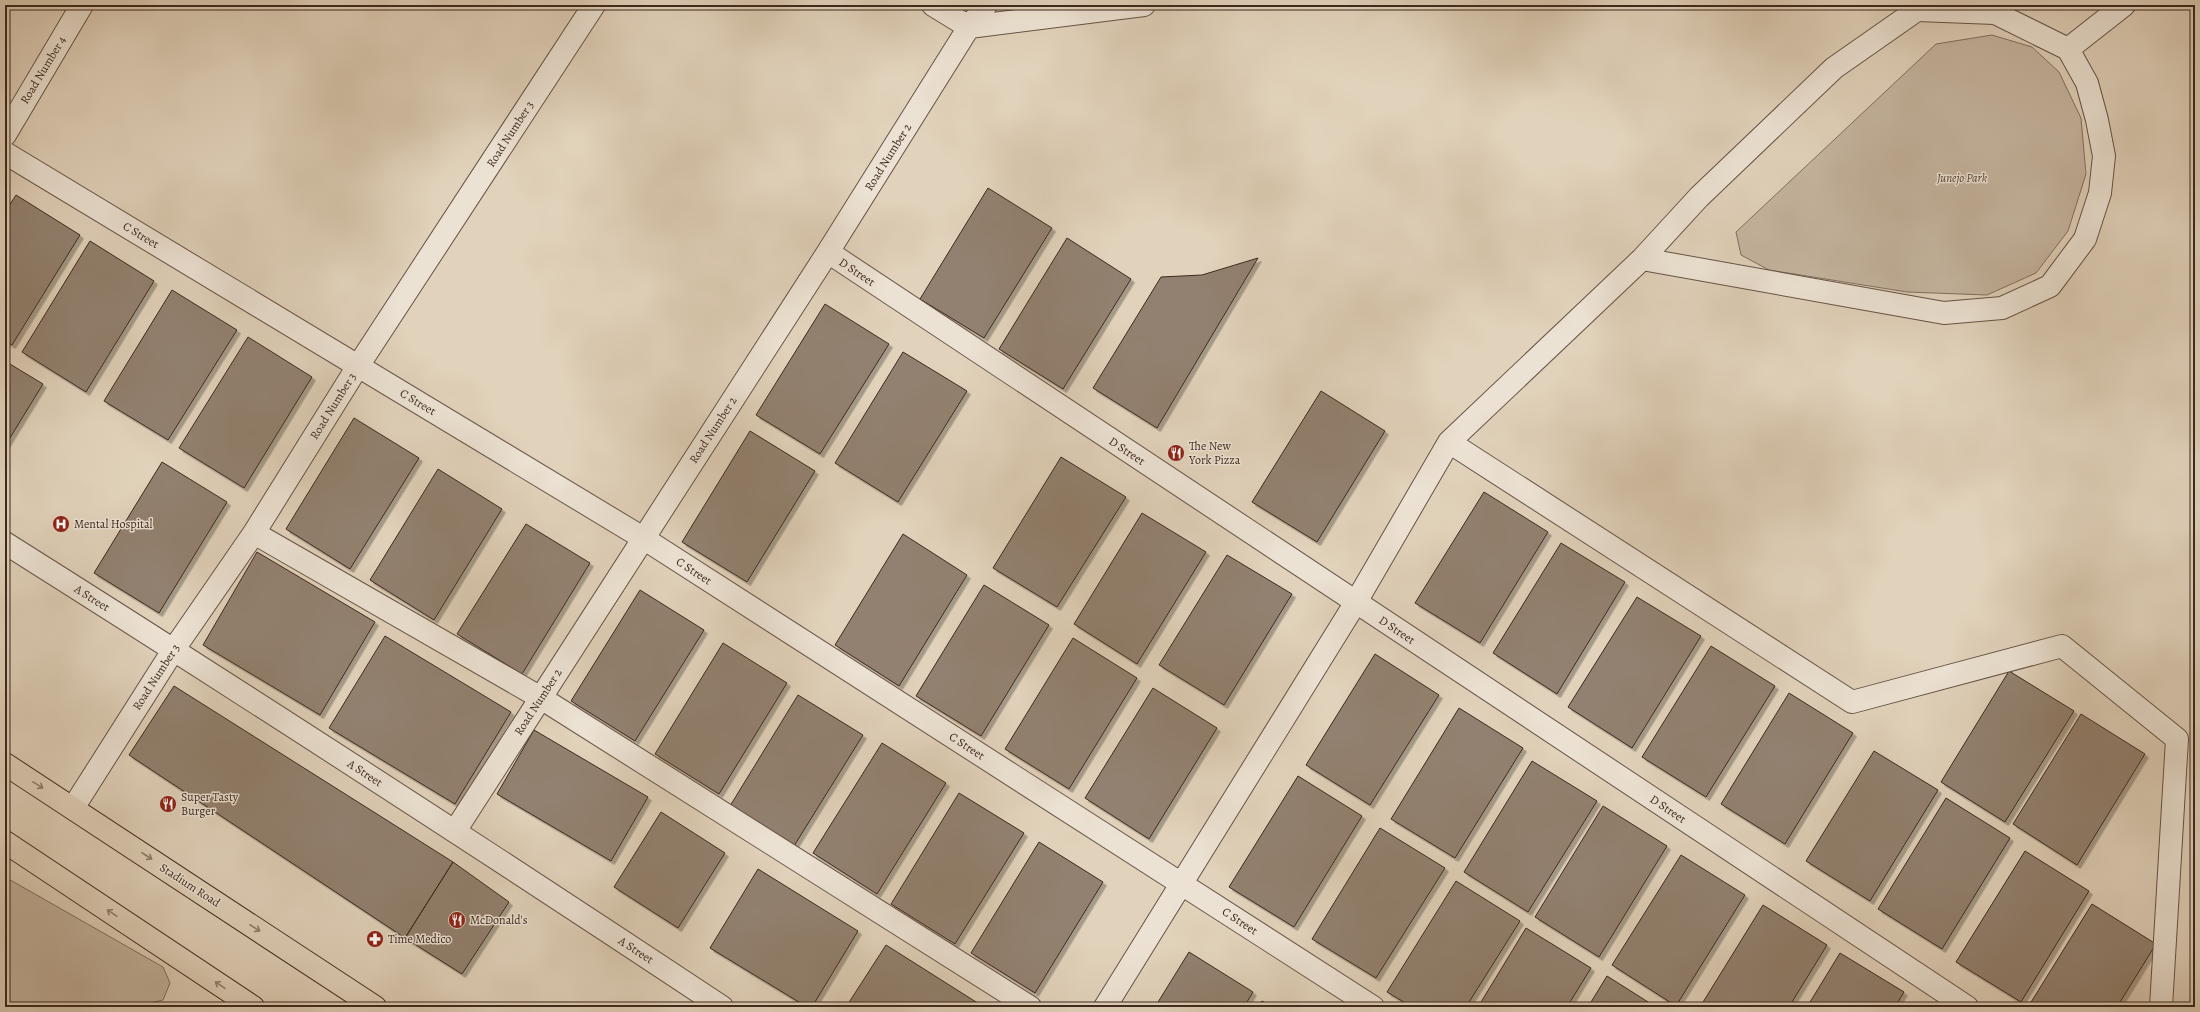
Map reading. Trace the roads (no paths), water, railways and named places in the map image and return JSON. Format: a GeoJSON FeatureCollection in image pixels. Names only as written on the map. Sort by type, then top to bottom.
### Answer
{"type":"FeatureCollection","features":[{"type":"Feature","properties":{"kind":"main road","name":"Stadium Road"},"geometry":{"type":"LineString","coordinates":[[5,764],[375,1007]]}},
{"type":"Feature","properties":{"kind":"main road"},"geometry":{"type":"LineString","coordinates":[[5,842],[253,1007]]}},
{"type":"Feature","properties":{"kind":"street","name":"Road Number 4"},"geometry":{"type":"LineString","coordinates":[[5,135],[82,5]]}},
{"type":"Feature","properties":{"kind":"street","name":"Road Number 3"},"geometry":{"type":"LineString","coordinates":[[73,808],[174,649],[254,533],[358,366],[594,5]]}},
{"type":"Feature","properties":{"kind":"street"},"geometry":{"type":"LineString","coordinates":[[933,5],[968,27],[1144,5]]}},
{"type":"Feature","properties":{"kind":"street","name":"Road Number 2"},"geometry":{"type":"LineString","coordinates":[[455,831],[828,252],[968,27],[986,5]]}},
{"type":"Feature","properties":{"kind":"street"},"geometry":{"type":"LineString","coordinates":[[2068,49],[2124,5]]}},
{"type":"Feature","properties":{"kind":"street"},"geometry":{"type":"LineString","coordinates":[[1105,1007],[1356,602],[1449,442],[1642,259],[1699,197],[1834,68],[1917,10],[1995,13],[2068,49],[2087,83],[2098,120],[2104,156],[2100,193],[2085,239],[2050,286],[2002,308],[1944,313],[1642,259]]}},
{"type":"Feature","properties":{"kind":"street","name":"C Street"},"geometry":{"type":"LineString","coordinates":[[5,153],[643,538],[1373,1007]]}},
{"type":"Feature","properties":{"kind":"street","name":"D Street"},"geometry":{"type":"LineString","coordinates":[[828,252],[1967,1007]]}},
{"type":"Feature","properties":{"kind":"street"},"geometry":{"type":"LineString","coordinates":[[1449,442],[1852,702],[2062,646],[2177,739],[2161,1007]]}},
{"type":"Feature","properties":{"kind":"street"},"geometry":{"type":"LineString","coordinates":[[254,533],[541,698],[1030,1007]]}},
{"type":"Feature","properties":{"kind":"street","name":"A Street"},"geometry":{"type":"LineString","coordinates":[[5,544],[174,649],[455,831],[722,1007]]}},
{"type":"Feature","properties":{"kind":"place","name":"The New York Pizza"},"geometry":{"type":"Point","coordinates":[1176,453]}},
{"type":"Feature","properties":{"kind":"place","name":"Mental Hospital"},"geometry":{"type":"Point","coordinates":[61,524]}},
{"type":"Feature","properties":{"kind":"place","name":"Super Tasty Burger"},"geometry":{"type":"Point","coordinates":[168,804]}},
{"type":"Feature","properties":{"kind":"place","name":"McDonald's"},"geometry":{"type":"Point","coordinates":[457,920]}},
{"type":"Feature","properties":{"kind":"place","name":"Time Medico"},"geometry":{"type":"Point","coordinates":[375,939]}},
{"type":"Feature","properties":{"kind":"park label","name":"Junejo Park"},"geometry":{"type":"Point","coordinates":[1962,178]}}]}
